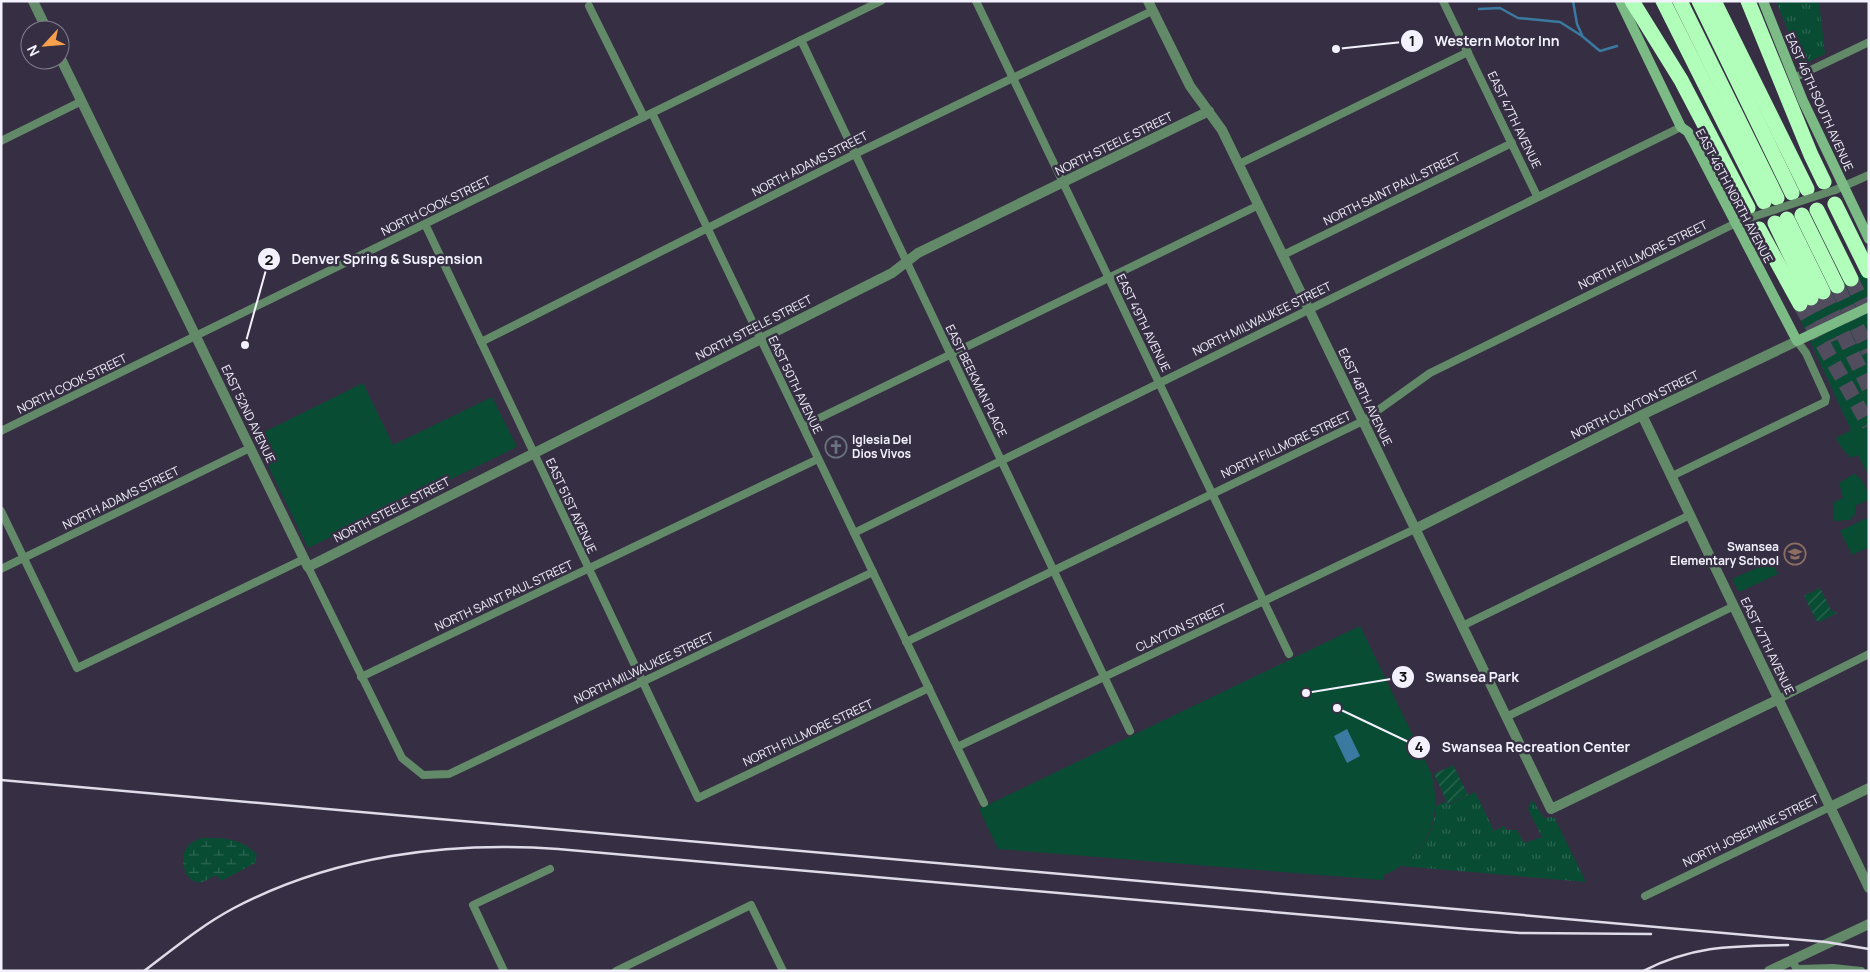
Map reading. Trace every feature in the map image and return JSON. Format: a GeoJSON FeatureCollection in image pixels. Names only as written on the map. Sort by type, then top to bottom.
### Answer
{"type":"FeatureCollection","features":[{"type":"Feature","properties":{"kind":"highway"},"geometry":{"type":"LineString","coordinates":[[1632,1],[1681,80],[1742,217]]}},
{"type":"Feature","properties":{"kind":"highway"},"geometry":{"type":"LineString","coordinates":[[1663,1],[1770,200],[1680,1]]}},
{"type":"Feature","properties":{"kind":"highway"},"geometry":{"type":"LineString","coordinates":[[1699,1],[1792,193]]}},
{"type":"Feature","properties":{"kind":"highway"},"geometry":{"type":"LineString","coordinates":[[1714,1],[1807,189]]}},
{"type":"Feature","properties":{"kind":"highway"},"geometry":{"type":"LineString","coordinates":[[1748,1],[1811,155],[1834,191],[1868,271]]}},
{"type":"Feature","properties":{"kind":"highway"},"geometry":{"type":"LineString","coordinates":[[1817,210],[1851,279]]}},
{"type":"Feature","properties":{"kind":"highway"},"geometry":{"type":"LineString","coordinates":[[1802,215],[1837,286]]}},
{"type":"Feature","properties":{"kind":"highway"},"geometry":{"type":"LineString","coordinates":[[1759,229],[1811,298],[1781,221]]}},
{"type":"Feature","properties":{"kind":"main road","name":"EAST 46TH NORTH AVENUE"},"geometry":{"type":"LineString","coordinates":[[1620,1],[1681,127],[1690,136],[1742,217],[1797,341]]}},
{"type":"Feature","properties":{"kind":"main road","name":"EAST 46TH SOUTH AVENUE"},"geometry":{"type":"LineString","coordinates":[[1763,1],[1794,78],[1834,191],[1869,238]]}},
{"type":"Feature","properties":{"kind":"main road","name":"NORTH CLAYTON STREET"},"geometry":{"type":"LineString","coordinates":[[1797,341],[1869,307]]}},
{"type":"Feature","properties":{"kind":"street"},"geometry":{"type":"LineString","coordinates":[[33,1],[42,20]]}},
{"type":"Feature","properties":{"kind":"street","name":"NORTH COOK STREET"},"geometry":{"type":"LineString","coordinates":[[1,431],[881,1]]}},
{"type":"Feature","properties":{"kind":"street","name":"EAST 49TH AVENUE"},"geometry":{"type":"LineString","coordinates":[[976,1],[1290,654]]}},
{"type":"Feature","properties":{"kind":"street","name":"EAST 48TH AVENUE"},"geometry":{"type":"LineString","coordinates":[[1148,1],[1190,86],[1220,126],[1239,164],[1551,809],[1779,699]]}},
{"type":"Feature","properties":{"kind":"street","name":"EAST 47TH AVENUE"},"geometry":{"type":"LineString","coordinates":[[1443,1],[1537,196]]}},
{"type":"Feature","properties":{"kind":"street"},"geometry":{"type":"LineString","coordinates":[[589,6],[644,117]]}},
{"type":"Feature","properties":{"kind":"street","name":"NORTH ADAMS STREET"},"geometry":{"type":"LineString","coordinates":[[481,342],[855,154],[1152,11]]}},
{"type":"Feature","properties":{"kind":"street","name":"EAST BEEKMAN PLACE"},"geometry":{"type":"LineString","coordinates":[[801,40],[905,263],[951,355],[1130,731]]}},
{"type":"Feature","properties":{"kind":"street"},"geometry":{"type":"LineString","coordinates":[[1794,78],[1869,42]]}},
{"type":"Feature","properties":{"kind":"street"},"geometry":{"type":"LineString","coordinates":[[1239,164],[1468,52]]}},
{"type":"Feature","properties":{"kind":"street","name":"EAST 52ND AVENUE"},"geometry":{"type":"LineString","coordinates":[[66,70],[402,758],[423,775]]}},
{"type":"Feature","properties":{"kind":"street"},"geometry":{"type":"LineString","coordinates":[[1,141],[82,101]]}},
{"type":"Feature","properties":{"kind":"street","name":"NORTH STEELE STREET"},"geometry":{"type":"LineString","coordinates":[[24,558],[77,668],[306,563],[533,453],[892,273],[918,253],[1209,111]]}},
{"type":"Feature","properties":{"kind":"street","name":"EAST 50TH AVENUE"},"geometry":{"type":"LineString","coordinates":[[652,113],[984,802]]}},
{"type":"Feature","properties":{"kind":"street","name":"NORTH MILWAUKEE STREET"},"geometry":{"type":"LineString","coordinates":[[854,533],[1308,308],[1681,127]]}},
{"type":"Feature","properties":{"kind":"street","name":"NORTH SAINT PAUL STREET"},"geometry":{"type":"LineString","coordinates":[[1282,255],[1512,144]]}},
{"type":"Feature","properties":{"kind":"street","name":"NORTH FILLMORE STREET"},"geometry":{"type":"LineString","coordinates":[[906,642],[1212,492],[1363,421],[1430,373],[1742,217],[1834,191],[1869,175]]}},
{"type":"Feature","properties":{"kind":"street"},"geometry":{"type":"LineString","coordinates":[[803,426],[1258,205]]}},
{"type":"Feature","properties":{"kind":"street","name":"EAST 51ST AVENUE"},"geometry":{"type":"LineString","coordinates":[[425,224],[698,798]]}},
{"type":"Feature","properties":{"kind":"street","name":"EAST 46TH NORTH AVENUE"},"geometry":{"type":"LineString","coordinates":[[1672,476],[1825,402],[1826,397],[1806,353],[1797,341]]}},
{"type":"Feature","properties":{"kind":"street","name":"NORTH CLAYTON STREET"},"geometry":{"type":"LineString","coordinates":[[1415,528],[1642,415],[1797,341]]}},
{"type":"Feature","properties":{"kind":"street","name":"EAST 47TH AVENUE"},"geometry":{"type":"LineString","coordinates":[[1642,415],[1869,888]]}},
{"type":"Feature","properties":{"kind":"street","name":"NORTH ADAMS STREET"},"geometry":{"type":"LineString","coordinates":[[1,569],[250,448]]}},
{"type":"Feature","properties":{"kind":"street","name":"NORTH SAINT PAUL STREET"},"geometry":{"type":"LineString","coordinates":[[362,677],[818,459]]}},
{"type":"Feature","properties":{"kind":"street"},"geometry":{"type":"LineString","coordinates":[[1,511],[24,558]]}},
{"type":"Feature","properties":{"kind":"street"},"geometry":{"type":"LineString","coordinates":[[1462,626],[1690,515]]}},
{"type":"Feature","properties":{"kind":"street","name":"CLAYTON STREET"},"geometry":{"type":"LineString","coordinates":[[957,747],[1415,528]]}},
{"type":"Feature","properties":{"kind":"street","name":"NORTH MILWAUKEE STREET"},"geometry":{"type":"LineString","coordinates":[[423,775],[449,774],[873,572]]}},
{"type":"Feature","properties":{"kind":"street"},"geometry":{"type":"LineString","coordinates":[[1506,717],[1734,606]]}},
{"type":"Feature","properties":{"kind":"street"},"geometry":{"type":"LineString","coordinates":[[1779,699],[1869,654]]}},
{"type":"Feature","properties":{"kind":"street","name":"NORTH FILLMORE STREET"},"geometry":{"type":"LineString","coordinates":[[698,798],[929,688]]}},
{"type":"Feature","properties":{"kind":"street","name":"NORTH JOSEPHINE STREET"},"geometry":{"type":"LineString","coordinates":[[1645,896],[1869,788]]}},
{"type":"Feature","properties":{"kind":"street"},"geometry":{"type":"LineString","coordinates":[[504,971],[473,905],[550,869]]}},
{"type":"Feature","properties":{"kind":"street"},"geometry":{"type":"LineString","coordinates":[[616,971],[751,906],[783,971]]}},
{"type":"Feature","properties":{"kind":"street"},"geometry":{"type":"LineString","coordinates":[[1769,971],[1869,924]]}},
{"type":"Feature","properties":{"kind":"street"},"geometry":{"type":"LineString","coordinates":[[1792,960],[1796,968],[1799,969],[1833,968],[1861,971]]}},
{"type":"Feature","properties":{"kind":"green space"},"geometry":{"type":"Polygon","coordinates":[[[1776,1],[1819,1],[1825,54],[1802,65],[1776,1]]]}},
{"type":"Feature","properties":{"kind":"green space"},"geometry":{"type":"Polygon","coordinates":[[[1869,271],[1869,477],[1858,455],[1851,458],[1836,438],[1851,430],[1794,306],[1869,271]]]}},
{"type":"Feature","properties":{"kind":"green space"},"geometry":{"type":"Polygon","coordinates":[[[363,383],[393,445],[492,397],[517,447],[308,548],[254,437],[363,383]]]}},
{"type":"Feature","properties":{"kind":"green space"},"geometry":{"type":"Polygon","coordinates":[[[1854,474],[1865,485],[1868,500],[1855,506],[1855,514],[1850,520],[1834,521],[1834,502],[1843,498],[1839,483],[1854,474]]]}},
{"type":"Feature","properties":{"kind":"green space"},"geometry":{"type":"Polygon","coordinates":[[[1869,517],[1869,547],[1852,555],[1840,531],[1869,517]]]}},
{"type":"Feature","properties":{"kind":"green space"},"geometry":{"type":"Polygon","coordinates":[[[1768,563],[1773,565],[1778,574],[1739,592],[1732,579],[1768,563]]]}},
{"type":"Feature","properties":{"kind":"green space"},"geometry":{"type":"Polygon","coordinates":[[[1820,588],[1832,612],[1835,611],[1837,613],[1819,622],[1816,620],[1804,596],[1820,588]]]}},
{"type":"Feature","properties":{"kind":"green space"},"geometry":{"type":"Polygon","coordinates":[[[1360,626],[1431,773],[1434,789],[1435,805],[1433,820],[1428,834],[1411,858],[1384,875],[1383,880],[998,849],[979,809],[1360,626]]]}},
{"type":"Feature","properties":{"kind":"green space"},"geometry":{"type":"Polygon","coordinates":[[[1453,765],[1468,795],[1448,804],[1434,774],[1453,765]]]}},
{"type":"Feature","properties":{"kind":"green space"},"geometry":{"type":"Polygon","coordinates":[[[1475,792],[1494,831],[1504,826],[1506,830],[1517,830],[1524,843],[1542,837],[1528,809],[1530,803],[1533,801],[1544,818],[1554,817],[1586,882],[1401,866],[1415,854],[1426,840],[1433,824],[1436,806],[1446,801],[1448,805],[1475,792]]]}},
{"type":"Feature","properties":{"kind":"green space"},"geometry":{"type":"Polygon","coordinates":[[[202,838],[239,842],[257,855],[255,863],[221,881],[216,875],[202,882],[196,882],[187,875],[183,856],[189,845],[202,838]]]}},
{"type":"Feature","properties":{"kind":"water"},"geometry":{"type":"Polygon","coordinates":[[[1347,729],[1360,756],[1347,763],[1334,736],[1347,729]]]}},
{"type":"Feature","properties":{"kind":"waterway"},"geometry":{"type":"LineString","coordinates":[[1573,1],[1577,24],[1582,35]]}},
{"type":"Feature","properties":{"kind":"waterway"},"geometry":{"type":"LineString","coordinates":[[1479,9],[1500,8],[1518,18],[1560,22],[1582,36],[1600,51],[1617,46]]}},
{"type":"Feature","properties":{"kind":"tunnel"},"geometry":{"type":"LineString","coordinates":[[1851,279],[1869,317]]}},
{"type":"Feature","properties":{"kind":"tunnel"},"geometry":{"type":"LineString","coordinates":[[1837,286],[1869,352]]}},
{"type":"Feature","properties":{"kind":"tunnel"},"geometry":{"type":"LineString","coordinates":[[1823,292],[1869,388]]}},
{"type":"Feature","properties":{"kind":"tunnel"},"geometry":{"type":"LineString","coordinates":[[1811,298],[1832,342]]}},
{"type":"Feature","properties":{"kind":"tunnel"},"geometry":{"type":"LineString","coordinates":[[1800,304],[1869,425]]}},
{"type":"Feature","properties":{"kind":"railway"},"geometry":{"type":"LineString","coordinates":[[1,780],[1826,942],[1869,949]]}},
{"type":"Feature","properties":{"kind":"railway"},"geometry":{"type":"LineString","coordinates":[[144,971],[211,922],[234,908],[272,890],[351,864],[433,850],[474,848],[558,849],[1520,933],[1651,934]]}},
{"type":"Feature","properties":{"kind":"railway"},"geometry":{"type":"LineString","coordinates":[[1643,971],[1679,956],[1697,952],[1731,947],[1788,945]]}},
{"type":"Feature","properties":{"kind":"place","name":"Western Motor Inn"},"geometry":{"type":"Point","coordinates":[1336,49]}},
{"type":"Feature","properties":{"kind":"place","name":"Denver Spring & Suspension"},"geometry":{"type":"Point","coordinates":[245,345]}},
{"type":"Feature","properties":{"kind":"place","name":"Iglesia Del Dios Vivos"},"geometry":{"type":"Point","coordinates":[836,447]}},
{"type":"Feature","properties":{"kind":"place","name":"Swansea Elementary School"},"geometry":{"type":"Point","coordinates":[1795,554]}},
{"type":"Feature","properties":{"kind":"place","name":"Swansea Park"},"geometry":{"type":"Point","coordinates":[1306,693]}},
{"type":"Feature","properties":{"kind":"place","name":"Swansea Recreation Center"},"geometry":{"type":"Point","coordinates":[1337,708]}}]}
